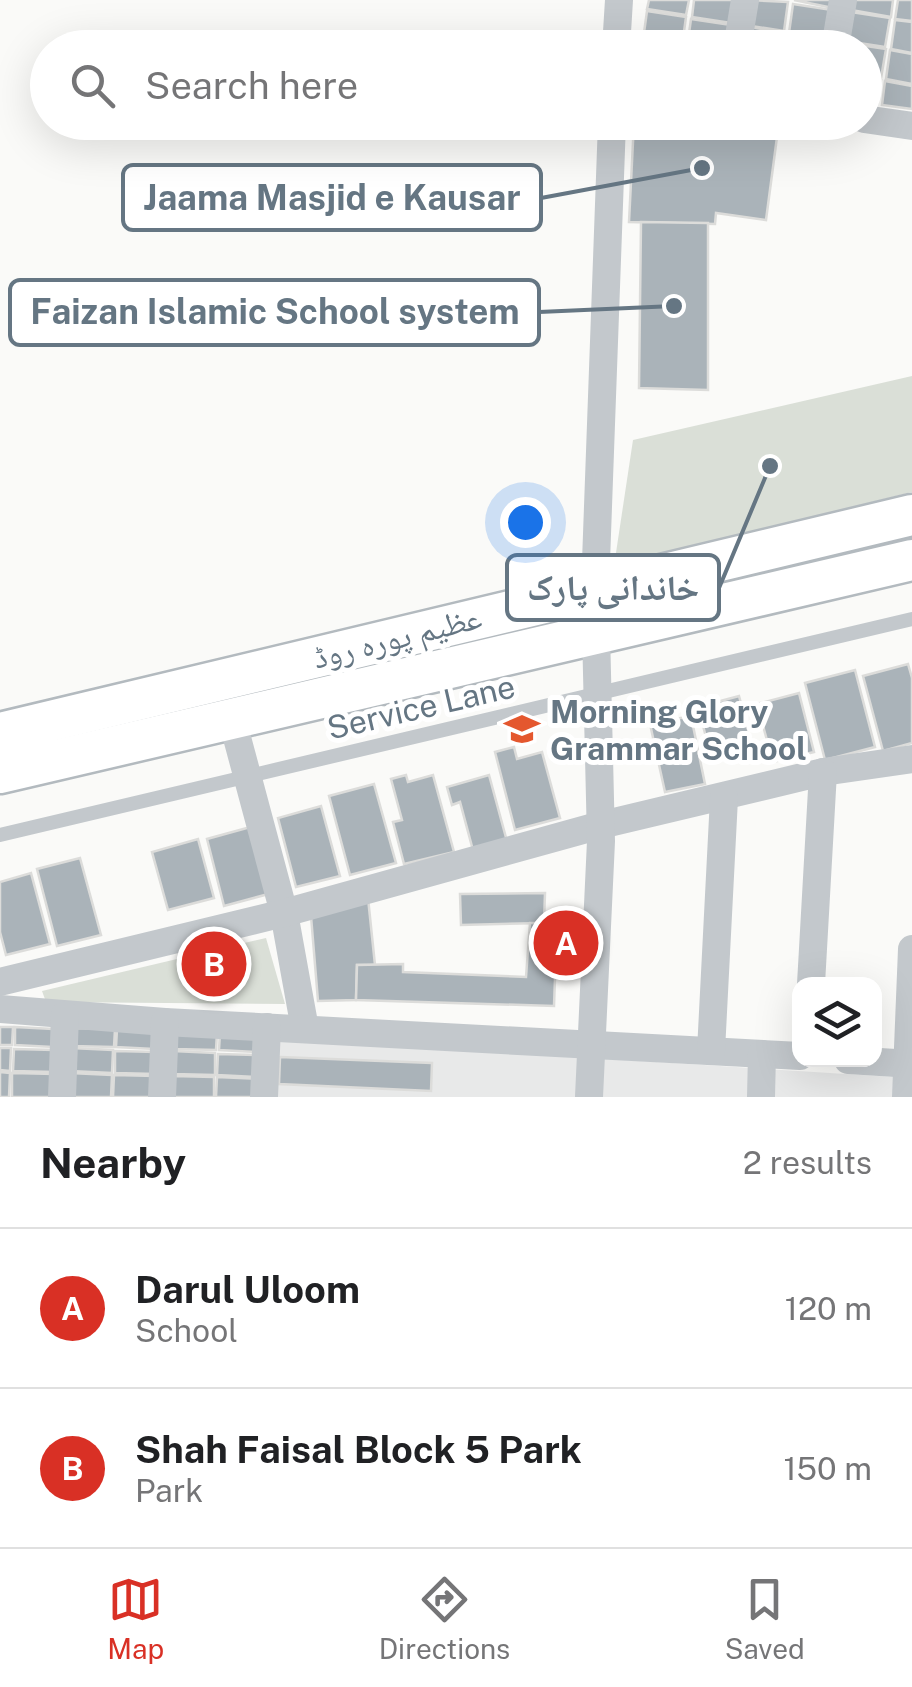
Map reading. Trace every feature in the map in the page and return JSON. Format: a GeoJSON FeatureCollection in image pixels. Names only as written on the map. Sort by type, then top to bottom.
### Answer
{"type":"FeatureCollection","features":[{"type":"Feature","properties":{"kind":"main road","name":"عظیم پورہ روڈ"},"geometry":{"type":"LineString","coordinates":[[0,733],[912,515]]}},
{"type":"Feature","properties":{"kind":"main road","name":"عظیم پورہ روڈ"},"geometry":{"type":"LineString","coordinates":[[0,773],[598,634],[911,566]]}},
{"type":"Feature","properties":{"kind":"street"},"geometry":{"type":"LineString","coordinates":[[617,30],[619,0]]}},
{"type":"Feature","properties":{"kind":"street"},"geometry":{"type":"LineString","coordinates":[[740,30],[744,0]]}},
{"type":"Feature","properties":{"kind":"street"},"geometry":{"type":"LineString","coordinates":[[838,30],[843,0]]}},
{"type":"Feature","properties":{"kind":"street"},"geometry":{"type":"LineString","coordinates":[[882,122],[912,126]]}},
{"type":"Feature","properties":{"kind":"street"},"geometry":{"type":"LineString","coordinates":[[590,1097],[602,825],[595,588],[611,140]]}},
{"type":"Feature","properties":{"kind":"street"},"geometry":{"type":"LineString","coordinates":[[232,719],[284,913],[305,1029]]}},
{"type":"Feature","properties":{"kind":"street"},"geometry":{"type":"LineString","coordinates":[[0,982],[284,913],[602,825],[823,772],[912,759]]}},
{"type":"Feature","properties":{"kind":"street"},"geometry":{"type":"LineString","coordinates":[[812,977],[823,772]]}},
{"type":"Feature","properties":{"kind":"street"},"geometry":{"type":"LineString","coordinates":[[711,1051],[724,798]]}},
{"type":"Feature","properties":{"kind":"street"},"geometry":{"type":"LineString","coordinates":[[906,1097],[912,950]]}},
{"type":"Feature","properties":{"kind":"street"},"geometry":{"type":"LineString","coordinates":[[0,1010],[792,1056]]}},
{"type":"Feature","properties":{"kind":"street"},"geometry":{"type":"LineString","coordinates":[[62,1097],[65,1015]]}},
{"type":"Feature","properties":{"kind":"street"},"geometry":{"type":"LineString","coordinates":[[162,1097],[165,1022]]}},
{"type":"Feature","properties":{"kind":"street"},"geometry":{"type":"LineString","coordinates":[[264,1097],[267,1027]]}},
{"type":"Feature","properties":{"kind":"street"},"geometry":{"type":"LineString","coordinates":[[761,1097],[762,1054]]}},
{"type":"Feature","properties":{"kind":"street"},"geometry":{"type":"LineString","coordinates":[[882,1062],[910,1063]]}},
{"type":"Feature","properties":{"kind":"lane","name":"Service Lane"},"geometry":{"type":"LineString","coordinates":[[0,835],[912,619]]}},
{"type":"Feature","properties":{"kind":"shaded area"},"geometry":{"type":"Polygon","coordinates":[[[912,376],[912,492],[614,566],[633,440],[912,376]]]}},
{"type":"Feature","properties":{"kind":"shaded area"},"geometry":{"type":"Polygon","coordinates":[[[266,938],[285,1004],[46,1002],[42,991],[266,938]]]}},
{"type":"Feature","properties":{"kind":"shaded area"},"geometry":{"type":"Polygon","coordinates":[[[274,1038],[894,1077],[893,1097],[272,1097],[274,1038]]]}},
{"type":"Feature","properties":{"kind":"building"},"geometry":{"type":"Polygon","coordinates":[[[649,0],[689,0],[686,15],[647,9],[649,0]]]}},
{"type":"Feature","properties":{"kind":"building"},"geometry":{"type":"Polygon","coordinates":[[[694,0],[734,0],[731,23],[692,17],[694,0]]]}},
{"type":"Feature","properties":{"kind":"building"},"geometry":{"type":"Polygon","coordinates":[[[749,0],[788,2],[784,30],[745,25],[749,0]]]}},
{"type":"Feature","properties":{"kind":"building"},"geometry":{"type":"Polygon","coordinates":[[[794,0],[835,0],[833,8],[794,0]]]}},
{"type":"Feature","properties":{"kind":"building"},"geometry":{"type":"Polygon","coordinates":[[[853,0],[893,0],[891,17],[851,10],[853,0]]]}},
{"type":"Feature","properties":{"kind":"building"},"geometry":{"type":"Polygon","coordinates":[[[898,0],[912,0],[912,21],[895,19],[898,0]]]}},
{"type":"Feature","properties":{"kind":"building"},"geometry":{"type":"Polygon","coordinates":[[[793,4],[832,10],[829,30],[789,30],[793,4]]]}},
{"type":"Feature","properties":{"kind":"building"},"geometry":{"type":"Polygon","coordinates":[[[647,11],[686,17],[684,30],[644,30],[647,11]]]}},
{"type":"Feature","properties":{"kind":"building"},"geometry":{"type":"Polygon","coordinates":[[[851,12],[890,18],[885,47],[882,30],[848,30],[851,12]]]}},
{"type":"Feature","properties":{"kind":"building"},"geometry":{"type":"Polygon","coordinates":[[[691,19],[731,25],[730,30],[689,30],[691,19]]]}},
{"type":"Feature","properties":{"kind":"building"},"geometry":{"type":"Polygon","coordinates":[[[895,20],[912,22],[912,53],[891,49],[895,20]]]}},
{"type":"Feature","properties":{"kind":"building"},"geometry":{"type":"Polygon","coordinates":[[[890,50],[912,54],[912,84],[886,79],[890,50]]]}},
{"type":"Feature","properties":{"kind":"building"},"geometry":{"type":"Polygon","coordinates":[[[885,81],[912,86],[912,109],[882,105],[885,81]]]}},
{"type":"Feature","properties":{"kind":"building"},"geometry":{"type":"Polygon","coordinates":[[[633,140],[777,140],[766,220],[716,213],[715,224],[629,222],[633,140]]]}},
{"type":"Feature","properties":{"kind":"building"},"geometry":{"type":"Polygon","coordinates":[[[641,222],[708,223],[708,390],[639,388],[641,222]]]}},
{"type":"Feature","properties":{"kind":"building"},"geometry":{"type":"Polygon","coordinates":[[[908,664],[912,678],[912,743],[883,751],[863,676],[908,664]]]}},
{"type":"Feature","properties":{"kind":"building"},"geometry":{"type":"Polygon","coordinates":[[[855,670],[875,747],[825,760],[805,683],[855,670]]]}},
{"type":"Feature","properties":{"kind":"building"},"geometry":{"type":"Polygon","coordinates":[[[799,693],[814,752],[773,762],[757,704],[799,693]]]}},
{"type":"Feature","properties":{"kind":"building"},"geometry":{"type":"Polygon","coordinates":[[[739,696],[751,741],[710,752],[698,707],[739,696]]]}},
{"type":"Feature","properties":{"kind":"building"},"geometry":{"type":"Polygon","coordinates":[[[691,716],[705,784],[665,792],[650,724],[691,716]]]}},
{"type":"Feature","properties":{"kind":"building"},"geometry":{"type":"Polygon","coordinates":[[[514,747],[517,759],[542,752],[560,818],[515,830],[495,752],[514,747]]]}},
{"type":"Feature","properties":{"kind":"building"},"geometry":{"type":"Polygon","coordinates":[[[406,775],[408,782],[433,775],[454,852],[404,864],[393,822],[402,820],[391,779],[406,775]]]}},
{"type":"Feature","properties":{"kind":"building"},"geometry":{"type":"Polygon","coordinates":[[[489,775],[508,845],[474,854],[460,802],[452,805],[447,787],[489,775]]]}},
{"type":"Feature","properties":{"kind":"building"},"geometry":{"type":"Polygon","coordinates":[[[374,784],[396,863],[350,875],[329,796],[374,784]]]}},
{"type":"Feature","properties":{"kind":"building"},"geometry":{"type":"Polygon","coordinates":[[[321,806],[340,876],[296,887],[278,818],[321,806]]]}},
{"type":"Feature","properties":{"kind":"building"},"geometry":{"type":"Polygon","coordinates":[[[254,826],[272,893],[224,906],[207,839],[254,826]]]}},
{"type":"Feature","properties":{"kind":"building"},"geometry":{"type":"Polygon","coordinates":[[[198,839],[214,898],[168,910],[152,852],[198,839]]]}},
{"type":"Feature","properties":{"kind":"building"},"geometry":{"type":"Polygon","coordinates":[[[80,858],[101,935],[57,946],[37,869],[80,858]]]}},
{"type":"Feature","properties":{"kind":"building"},"geometry":{"type":"Polygon","coordinates":[[[31,873],[50,944],[6,955],[0,932],[0,882],[31,873]]]}},
{"type":"Feature","properties":{"kind":"building"},"geometry":{"type":"Polygon","coordinates":[[[545,893],[544,923],[461,925],[460,894],[545,893]]]}},
{"type":"Feature","properties":{"kind":"building"},"geometry":{"type":"Polygon","coordinates":[[[368,898],[375,965],[357,965],[356,1000],[318,1001],[311,916],[368,898]]]}},
{"type":"Feature","properties":{"kind":"building"},"geometry":{"type":"Polygon","coordinates":[[[530,923],[557,923],[554,1006],[356,1000],[357,965],[403,964],[403,972],[526,977],[530,923]]]}},
{"type":"Feature","properties":{"kind":"building"},"geometry":{"type":"Polygon","coordinates":[[[0,1027],[13,1027],[12,1045],[0,1045],[0,1027]]]}},
{"type":"Feature","properties":{"kind":"building"},"geometry":{"type":"Polygon","coordinates":[[[15,1027],[53,1029],[53,1047],[15,1045],[15,1027]]]}},
{"type":"Feature","properties":{"kind":"building"},"geometry":{"type":"Polygon","coordinates":[[[73,1028],[115,1029],[114,1047],[72,1046],[73,1028]]]}},
{"type":"Feature","properties":{"kind":"building"},"geometry":{"type":"Polygon","coordinates":[[[117,1029],[155,1031],[154,1049],[116,1047],[117,1029]]]}},
{"type":"Feature","properties":{"kind":"building"},"geometry":{"type":"Polygon","coordinates":[[[175,1031],[217,1032],[216,1050],[175,1049],[175,1031]]]}},
{"type":"Feature","properties":{"kind":"building"},"geometry":{"type":"Polygon","coordinates":[[[220,1033],[258,1034],[257,1052],[219,1050],[220,1033]]]}},
{"type":"Feature","properties":{"kind":"building"},"geometry":{"type":"Polygon","coordinates":[[[0,1048],[11,1048],[10,1071],[0,1070],[0,1048]]]}},
{"type":"Feature","properties":{"kind":"building"},"geometry":{"type":"Polygon","coordinates":[[[71,1048],[113,1050],[112,1073],[70,1071],[71,1048]]]}},
{"type":"Feature","properties":{"kind":"building"},"geometry":{"type":"Polygon","coordinates":[[[14,1049],[55,1050],[54,1072],[13,1071],[14,1049]]]}},
{"type":"Feature","properties":{"kind":"building"},"geometry":{"type":"Polygon","coordinates":[[[115,1051],[157,1052],[156,1074],[115,1073],[115,1051]]]}},
{"type":"Feature","properties":{"kind":"building"},"geometry":{"type":"Polygon","coordinates":[[[173,1051],[215,1053],[215,1075],[173,1074],[173,1051]]]}},
{"type":"Feature","properties":{"kind":"building"},"geometry":{"type":"Polygon","coordinates":[[[218,1054],[259,1055],[258,1077],[217,1075],[218,1054]]]}},
{"type":"Feature","properties":{"kind":"building"},"geometry":{"type":"Polygon","coordinates":[[[280,1057],[432,1063],[431,1091],[279,1084],[280,1057]]]}},
{"type":"Feature","properties":{"kind":"building"},"geometry":{"type":"Polygon","coordinates":[[[0,1072],[10,1073],[9,1097],[0,1097],[0,1072]]]}},
{"type":"Feature","properties":{"kind":"building"},"geometry":{"type":"Polygon","coordinates":[[[12,1073],[55,1074],[54,1097],[12,1097],[12,1073]]]}},
{"type":"Feature","properties":{"kind":"building"},"geometry":{"type":"Polygon","coordinates":[[[70,1073],[112,1075],[111,1097],[69,1097],[70,1073]]]}},
{"type":"Feature","properties":{"kind":"building"},"geometry":{"type":"Polygon","coordinates":[[[114,1075],[156,1076],[155,1097],[113,1097],[114,1075]]]}},
{"type":"Feature","properties":{"kind":"building"},"geometry":{"type":"Polygon","coordinates":[[[173,1076],[214,1077],[214,1097],[172,1097],[173,1076]]]}},
{"type":"Feature","properties":{"kind":"building"},"geometry":{"type":"Polygon","coordinates":[[[217,1077],[259,1079],[258,1097],[216,1097],[217,1077]]]}},
{"type":"Feature","properties":{"kind":"place","name":"Jaama Masjid e Kausar"},"geometry":{"type":"Point","coordinates":[702,168]}},
{"type":"Feature","properties":{"kind":"place","name":"Faizan Islamic School system"},"geometry":{"type":"Point","coordinates":[674,306]}},
{"type":"Feature","properties":{"kind":"place","name":"خاندانی پارک"},"geometry":{"type":"Point","coordinates":[770,466]}},
{"type":"Feature","properties":{"kind":"place","name":"Morning Glory Grammar School"},"geometry":{"type":"Point","coordinates":[522,729]}},
{"type":"Feature","properties":{"kind":"place","name":"Darul Uloom"},"geometry":{"type":"Point","coordinates":[566,943]}},
{"type":"Feature","properties":{"kind":"place","name":"Shah Faisal Block 5 Park"},"geometry":{"type":"Point","coordinates":[214,964]}}]}
